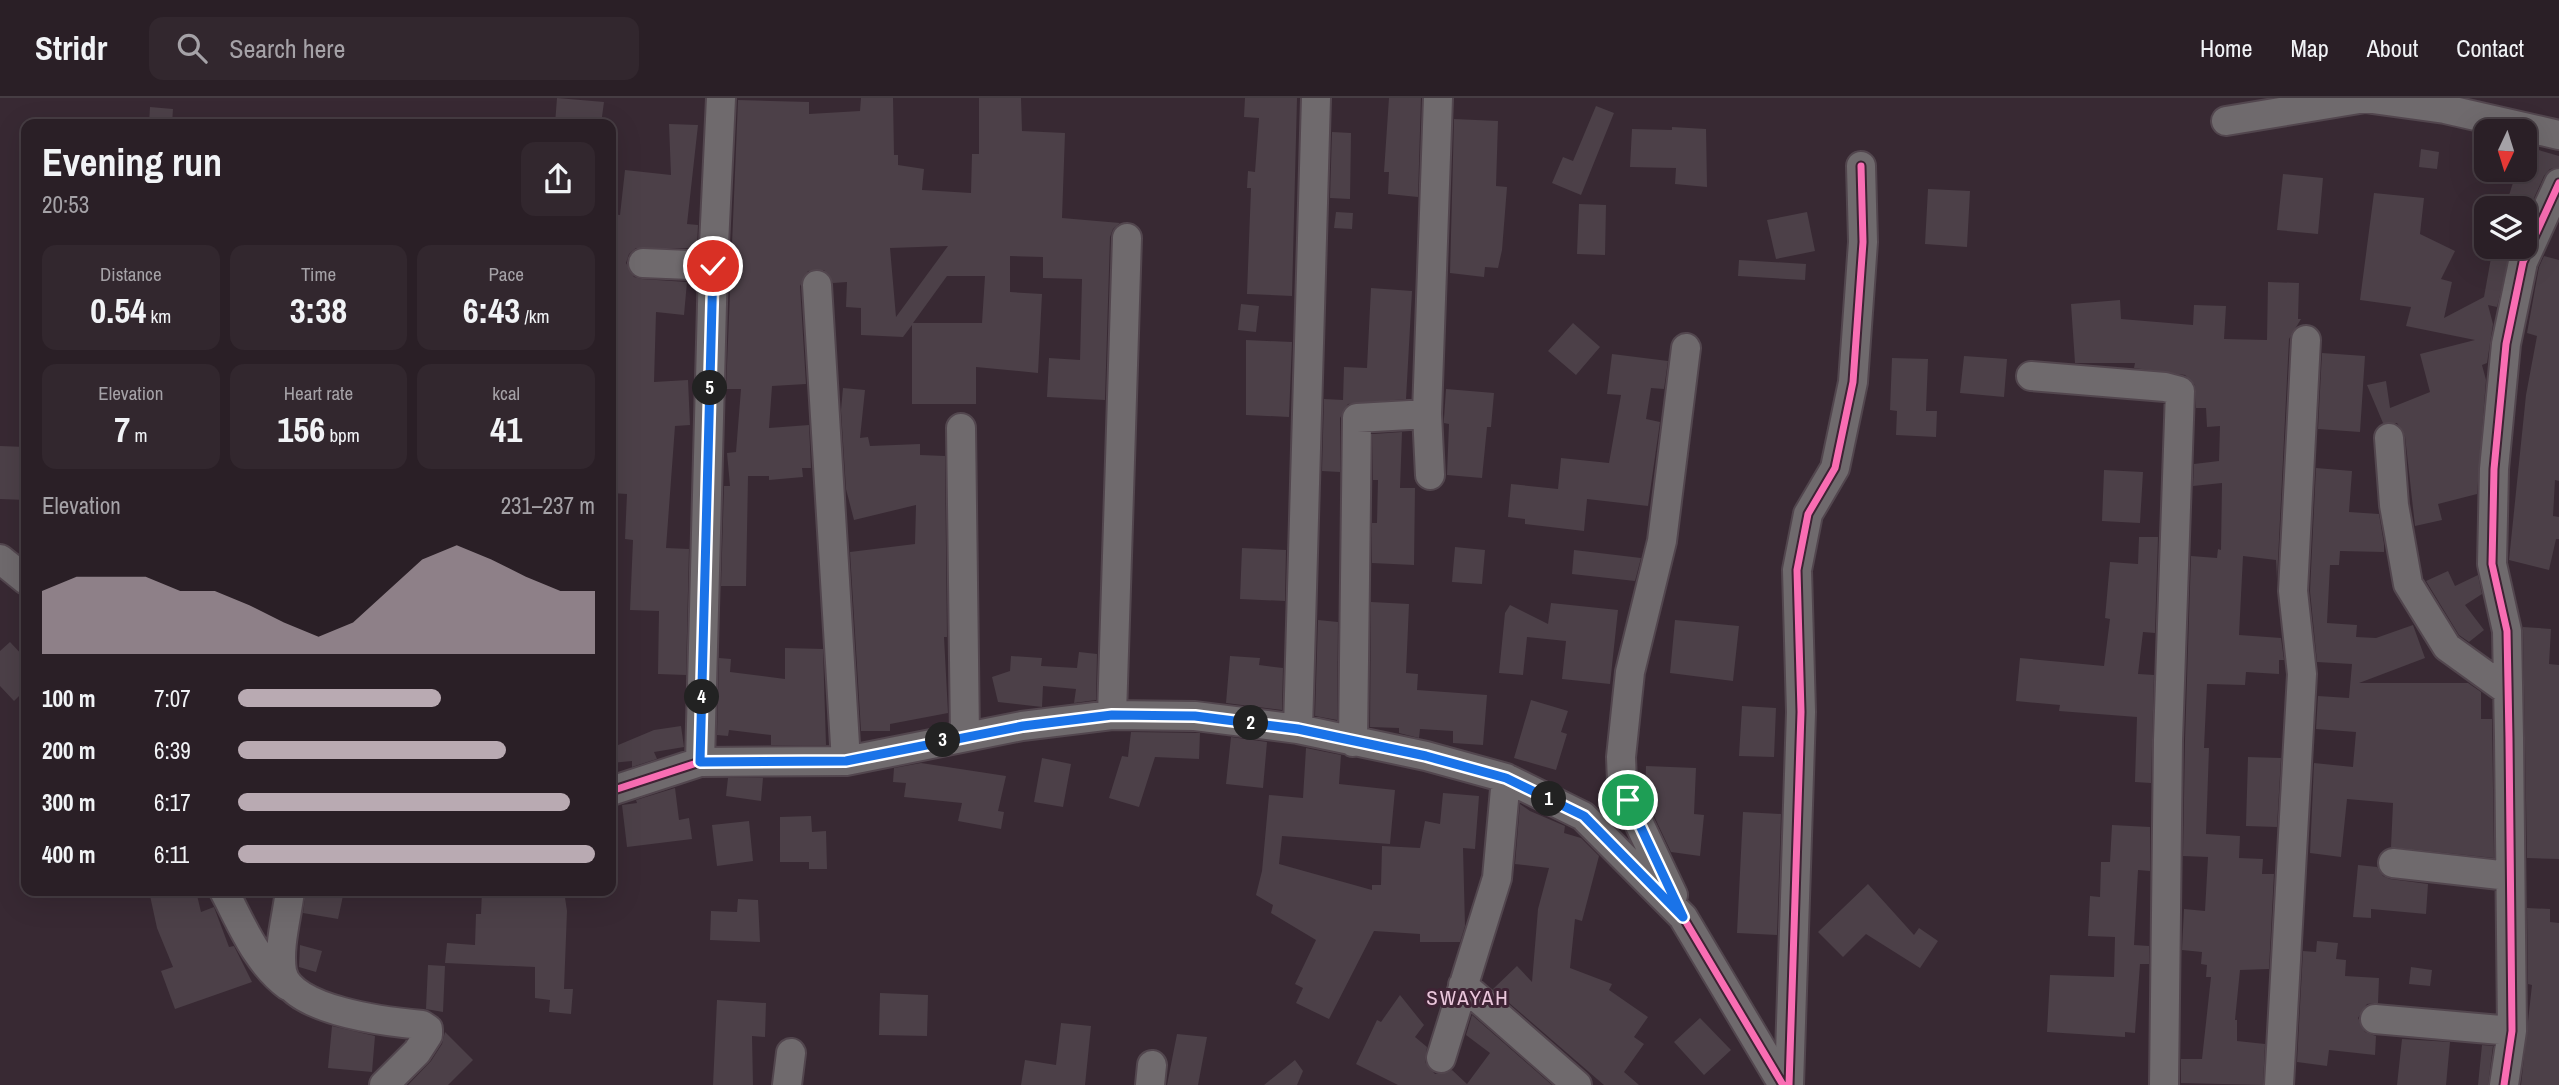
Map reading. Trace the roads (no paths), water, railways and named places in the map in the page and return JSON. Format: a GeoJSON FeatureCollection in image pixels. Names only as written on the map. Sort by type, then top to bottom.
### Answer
{"type":"FeatureCollection","features":[{"type":"Feature","properties":{"kind":"street"},"geometry":{"type":"LineString","coordinates":[[700,762],[713,266],[721,98]]}},
{"type":"Feature","properties":{"kind":"street"},"geometry":{"type":"LineString","coordinates":[[1298,729],[1315,98]]}},
{"type":"Feature","properties":{"kind":"street"},"geometry":{"type":"LineString","coordinates":[[1430,475],[1427,414],[1438,98]]}},
{"type":"Feature","properties":{"kind":"street"},"geometry":{"type":"LineString","coordinates":[[2226,121],[2365,99],[2445,108],[2559,135]]}},
{"type":"Feature","properties":{"kind":"street"},"geometry":{"type":"LineString","coordinates":[[1789,1085],[1801,712],[1797,570],[1808,513],[1835,468],[1853,382],[1863,242],[1861,166]]}},
{"type":"Feature","properties":{"kind":"street"},"geometry":{"type":"LineString","coordinates":[[2504,1085],[2512,1031],[2508,691],[2507,631],[2493,564],[2494,469],[2506,344],[2523,262],[2559,183]]}},
{"type":"Feature","properties":{"kind":"street"},"geometry":{"type":"LineString","coordinates":[[1112,715],[1127,238]]}},
{"type":"Feature","properties":{"kind":"street"},"geometry":{"type":"LineString","coordinates":[[643,263],[713,266]]}},
{"type":"Feature","properties":{"kind":"street"},"geometry":{"type":"LineString","coordinates":[[817,285],[846,761]]}},
{"type":"Feature","properties":{"kind":"street"},"geometry":{"type":"LineString","coordinates":[[2279,1085],[2302,674],[2293,591],[2306,340]]}},
{"type":"Feature","properties":{"kind":"street"},"geometry":{"type":"LineString","coordinates":[[1686,348],[1661,541],[1630,672],[1621,757],[1622,782],[1683,917],[1783,1085]]}},
{"type":"Feature","properties":{"kind":"street"},"geometry":{"type":"LineString","coordinates":[[2031,376],[2165,387],[2180,391],[2168,740],[2164,1085]]}},
{"type":"Feature","properties":{"kind":"street"},"geometry":{"type":"LineString","coordinates":[[1353,742],[1357,418],[1427,414]]}},
{"type":"Feature","properties":{"kind":"street"},"geometry":{"type":"LineString","coordinates":[[961,428],[965,736]]}},
{"type":"Feature","properties":{"kind":"street"},"geometry":{"type":"LineString","coordinates":[[2389,438],[2394,505],[2408,584],[2447,647],[2508,691]]}},
{"type":"Feature","properties":{"kind":"street"},"geometry":{"type":"LineString","coordinates":[[0,559],[21,576]]}},
{"type":"Feature","properties":{"kind":"street"},"geometry":{"type":"LineString","coordinates":[[616,789],[700,762],[846,761],[965,736],[1112,715],[1195,716],[1298,729],[1426,756],[1506,778],[1584,816],[1683,917]]}},
{"type":"Feature","properties":{"kind":"street"},"geometry":{"type":"LineString","coordinates":[[1441,1058],[1496,878],[1506,778]]}},
{"type":"Feature","properties":{"kind":"street"},"geometry":{"type":"LineString","coordinates":[[2393,863],[2509,876]]}},
{"type":"Feature","properties":{"kind":"street"},"geometry":{"type":"LineString","coordinates":[[227,896],[270,973],[291,989],[340,1013],[372,1021],[422,1025],[428,1029],[428,1035],[417,1052],[384,1085]]}},
{"type":"Feature","properties":{"kind":"street"},"geometry":{"type":"LineString","coordinates":[[288,896],[281,962],[282,975],[291,989]]}},
{"type":"Feature","properties":{"kind":"street"},"geometry":{"type":"LineString","coordinates":[[1463,985],[1577,1085]]}},
{"type":"Feature","properties":{"kind":"street"},"geometry":{"type":"LineString","coordinates":[[2375,1018],[2512,1031]]}},
{"type":"Feature","properties":{"kind":"street"},"geometry":{"type":"LineString","coordinates":[[787,1085],[791,1053]]}},
{"type":"Feature","properties":{"kind":"district","name":"SWAYAH"},"geometry":{"type":"Point","coordinates":[1468,998]}}]}
